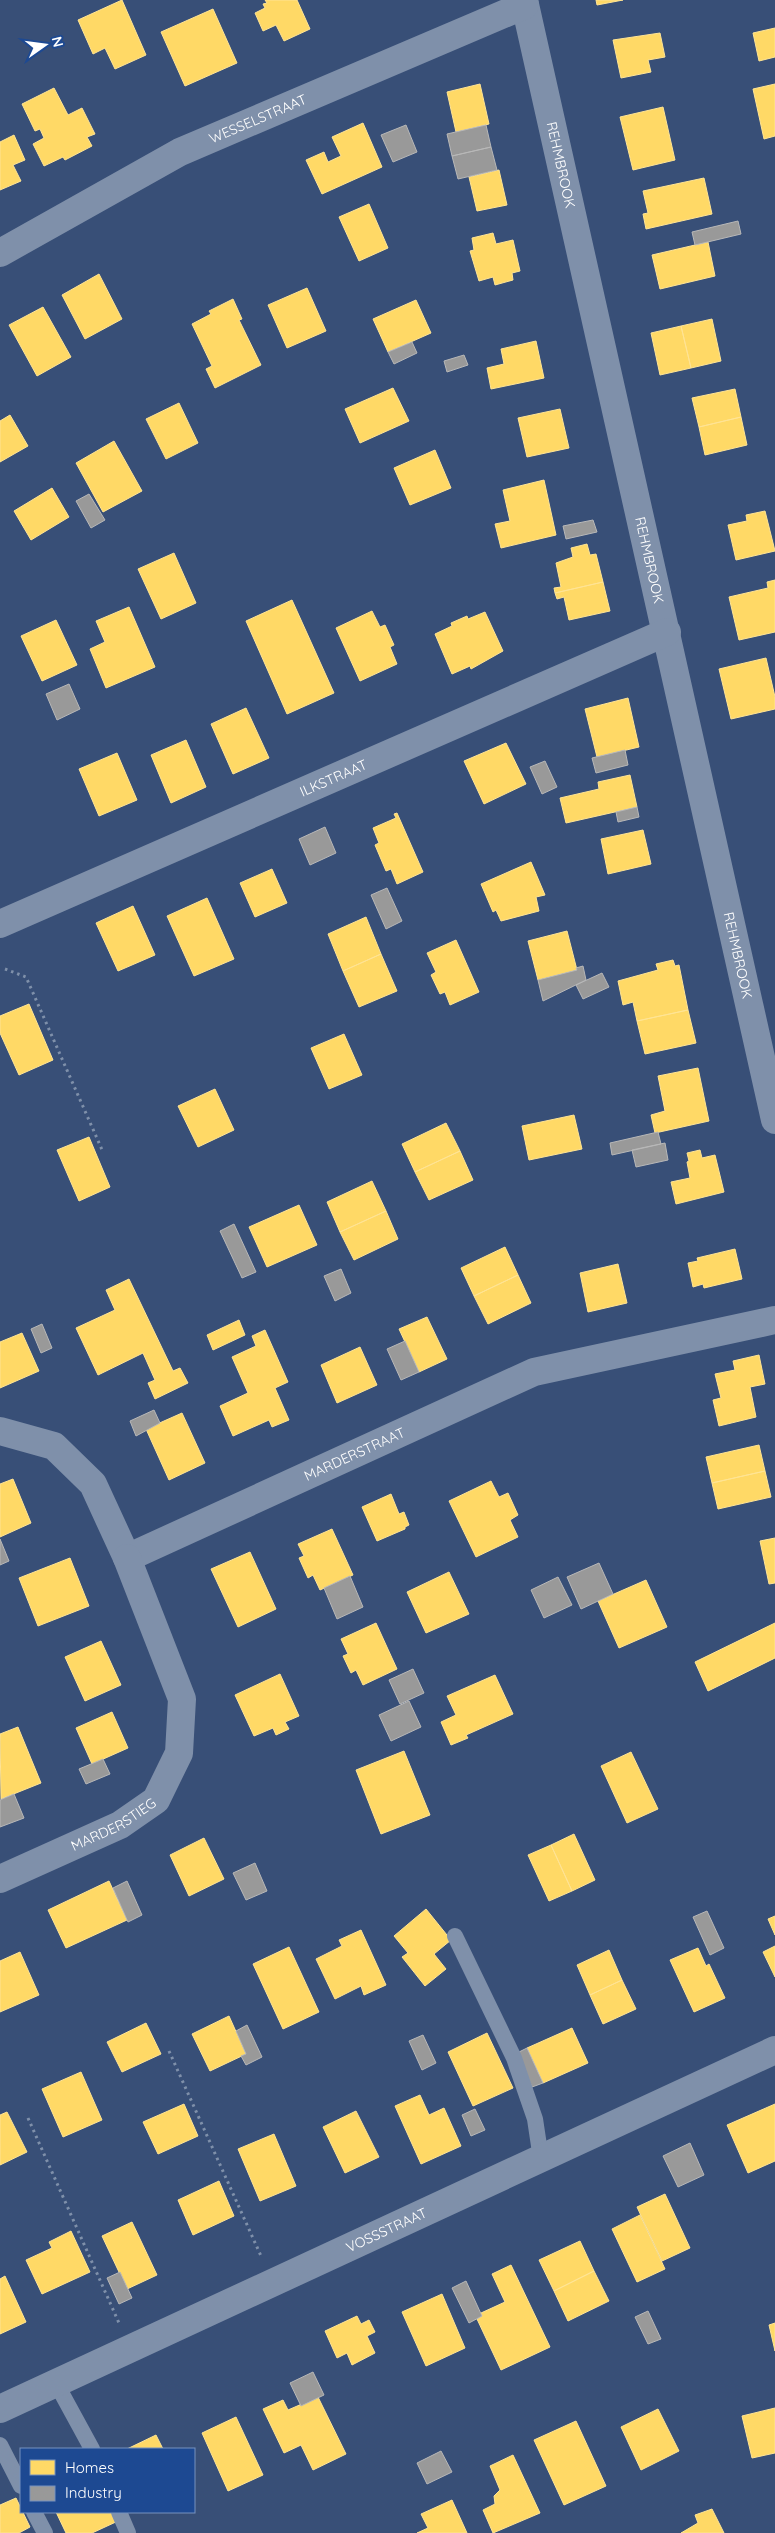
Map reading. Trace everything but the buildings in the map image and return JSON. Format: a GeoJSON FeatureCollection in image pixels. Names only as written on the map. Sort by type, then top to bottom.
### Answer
{"type":"FeatureCollection","features":[{"type":"Feature","properties":{"kind":"street","name":"WESSELSTRAAT"},"geometry":{"type":"LineString","coordinates":[[0,253],[180,152],[525,2]]}},
{"type":"Feature","properties":{"kind":"street","name":"REHMBROOK"},"geometry":{"type":"LineString","coordinates":[[525,2],[775,1120]]}},
{"type":"Feature","properties":{"kind":"street","name":"ILKSTRAAT"},"geometry":{"type":"LineString","coordinates":[[0,924],[667,632]]}},
{"type":"Feature","properties":{"kind":"street","name":"MARDERSTRAAT"},"geometry":{"type":"LineString","coordinates":[[127,1558],[534,1372],[775,1320]]}},
{"type":"Feature","properties":{"kind":"street"},"geometry":{"type":"LineString","coordinates":[[0,1431],[54,1446],[93,1484],[127,1558]]}},
{"type":"Feature","properties":{"kind":"street","name":"MARDERSTIEG"},"geometry":{"type":"LineString","coordinates":[[0,1879],[120,1825],[156,1800],[179,1753],[182,1699],[127,1558]]}},
{"type":"Feature","properties":{"kind":"street","name":"VOSSSTRAAT"},"geometry":{"type":"LineString","coordinates":[[0,2409],[775,2050]]}},
{"type":"Feature","properties":{"kind":"lane"},"geometry":{"type":"LineString","coordinates":[[455,1936],[514,2058],[535,2119],[541,2159]]}},
{"type":"Feature","properties":{"kind":"lane"},"geometry":{"type":"LineString","coordinates":[[56,2383],[91,2448]]}},
{"type":"Feature","properties":{"kind":"lane"},"geometry":{"type":"LineString","coordinates":[[0,2445],[20,2484]]}},
{"type":"Feature","properties":{"kind":"lane"},"geometry":{"type":"LineString","coordinates":[[35,2513],[45,2533]]}},
{"type":"Feature","properties":{"kind":"lane"},"geometry":{"type":"LineString","coordinates":[[119,2513],[128,2533]]}},
{"type":"Feature","properties":{"kind":"path"},"geometry":{"type":"LineString","coordinates":[[5,969],[26,977],[103,1152]]}},
{"type":"Feature","properties":{"kind":"path"},"geometry":{"type":"LineString","coordinates":[[169,2051],[273,2283]]}},
{"type":"Feature","properties":{"kind":"path"},"geometry":{"type":"LineString","coordinates":[[28,2118],[121,2326],[128,2350]]}}]}
